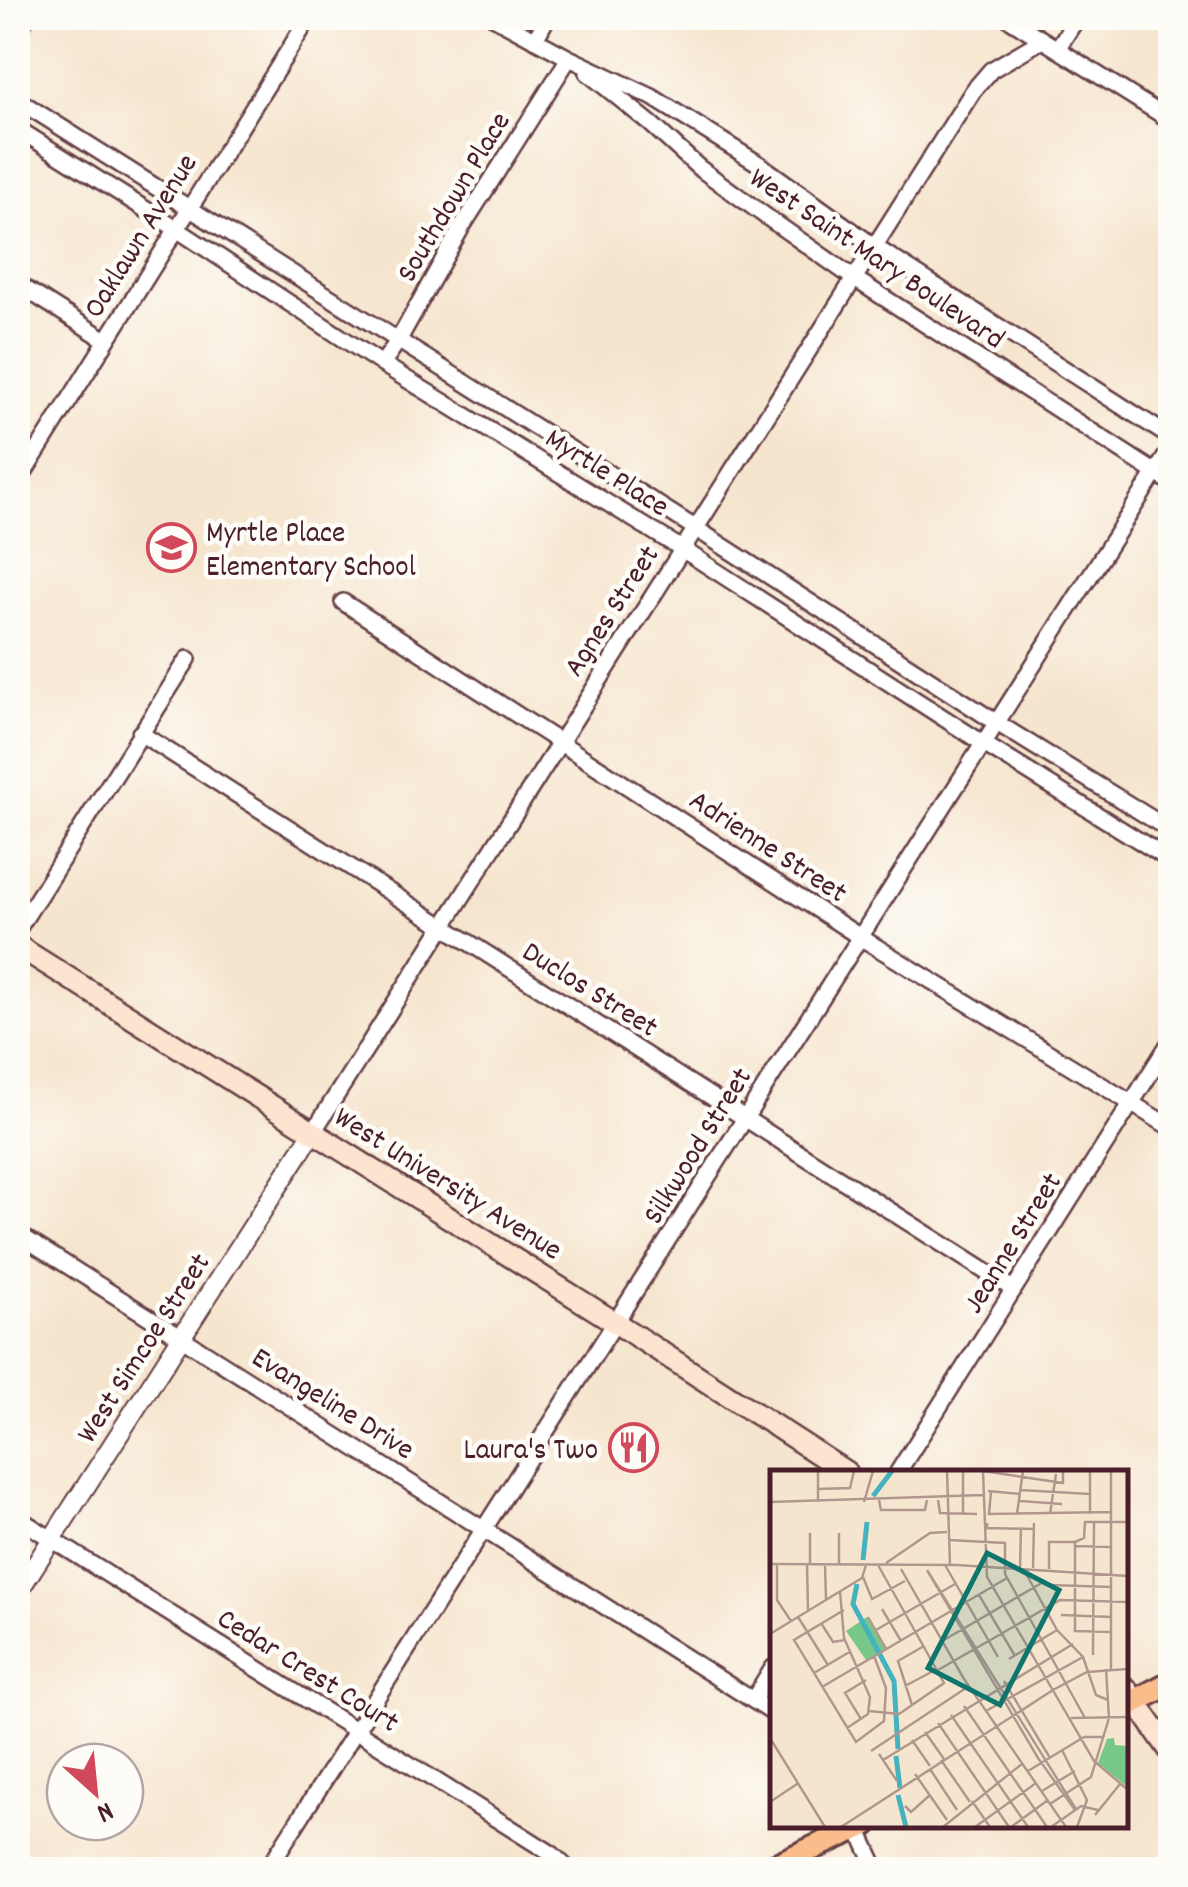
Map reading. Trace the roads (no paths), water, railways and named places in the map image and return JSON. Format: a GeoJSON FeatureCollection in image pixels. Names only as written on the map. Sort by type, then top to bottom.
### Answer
{"type":"FeatureCollection","features":[{"type":"Feature","properties":{"kind":"main road","name":"West University Avenue"},"geometry":{"type":"LineString","coordinates":[[18,946],[843,1470]]}},
{"type":"Feature","properties":{"kind":"main road"},"geometry":{"type":"LineString","coordinates":[[1170,1682],[1129,1698],[1170,1751]]}},
{"type":"Feature","properties":{"kind":"main road"},"geometry":{"type":"LineString","coordinates":[[765,1870],[858,1827]]}},
{"type":"Feature","properties":{"kind":"street"},"geometry":{"type":"LineString","coordinates":[[18,32],[26,18]]}},
{"type":"Feature","properties":{"kind":"street","name":"Oaklawn Avenue"},"geometry":{"type":"LineString","coordinates":[[18,482],[309,18]]}},
{"type":"Feature","properties":{"kind":"street","name":"West Saint Mary Boulevard"},"geometry":{"type":"LineString","coordinates":[[495,18],[652,97],[759,164],[875,247],[1170,437]]}},
{"type":"Feature","properties":{"kind":"street"},"geometry":{"type":"LineString","coordinates":[[536,38],[548,18]]}},
{"type":"Feature","properties":{"kind":"street"},"geometry":{"type":"LineString","coordinates":[[1008,18],[1170,120]]}},
{"type":"Feature","properties":{"kind":"street"},"geometry":{"type":"LineString","coordinates":[[1057,49],[1077,18]]}},
{"type":"Feature","properties":{"kind":"street","name":"Agnes Street"},"geometry":{"type":"LineString","coordinates":[[313,1132],[973,91],[990,70],[1042,40]]}},
{"type":"Feature","properties":{"kind":"street","name":"West Saint Mary Boulevard"},"geometry":{"type":"LineString","coordinates":[[569,58],[698,167],[855,279],[1163,477]]}},
{"type":"Feature","properties":{"kind":"street","name":"Southdown Place"},"geometry":{"type":"LineString","coordinates":[[382,364],[460,230],[569,58]]}},
{"type":"Feature","properties":{"kind":"street","name":"Myrtle Place"},"geometry":{"type":"LineString","coordinates":[[18,100],[1170,830]]}},
{"type":"Feature","properties":{"kind":"street","name":"Myrtle Place"},"geometry":{"type":"LineString","coordinates":[[18,129],[382,364],[682,549],[1170,860]]}},
{"type":"Feature","properties":{"kind":"street"},"geometry":{"type":"LineString","coordinates":[[18,284],[106,340]]}},
{"type":"Feature","properties":{"kind":"street","name":"Silkwood Street"},"geometry":{"type":"LineString","coordinates":[[267,1870],[997,723],[1163,477],[1170,450]]}},
{"type":"Feature","properties":{"kind":"street","name":"Adrienne Street"},"geometry":{"type":"LineString","coordinates":[[344,602],[860,937],[1170,1127]]}},
{"type":"Feature","properties":{"kind":"street"},"geometry":{"type":"LineString","coordinates":[[18,929],[188,659]]}},
{"type":"Feature","properties":{"kind":"street","name":"Duclos Street"},"geometry":{"type":"LineString","coordinates":[[140,733],[1013,1289]]}},
{"type":"Feature","properties":{"kind":"street","name":"Jeanne Street"},"geometry":{"type":"LineString","coordinates":[[899,1470],[1170,1042]]}},
{"type":"Feature","properties":{"kind":"street","name":"West Simcoe Street"},"geometry":{"type":"LineString","coordinates":[[18,1592],[313,1132]]}},
{"type":"Feature","properties":{"kind":"street","name":"Evangeline Drive"},"geometry":{"type":"LineString","coordinates":[[18,1234],[770,1710]]}},
{"type":"Feature","properties":{"kind":"street","name":"Cedar Crest Court"},"geometry":{"type":"LineString","coordinates":[[18,1518],[552,1854],[569,1870]]}},
{"type":"Feature","properties":{"kind":"street"},"geometry":{"type":"LineString","coordinates":[[753,1700],[770,1673]]}},
{"type":"Feature","properties":{"kind":"street"},"geometry":{"type":"LineString","coordinates":[[860,1827],[877,1870]]}},
{"type":"Feature","properties":{"kind":"place","name":"Myrtle Place Elementary School"},"geometry":{"type":"Point","coordinates":[171,548]}},
{"type":"Feature","properties":{"kind":"place","name":"Laura's Two"},"geometry":{"type":"Point","coordinates":[633,1448]}}]}
